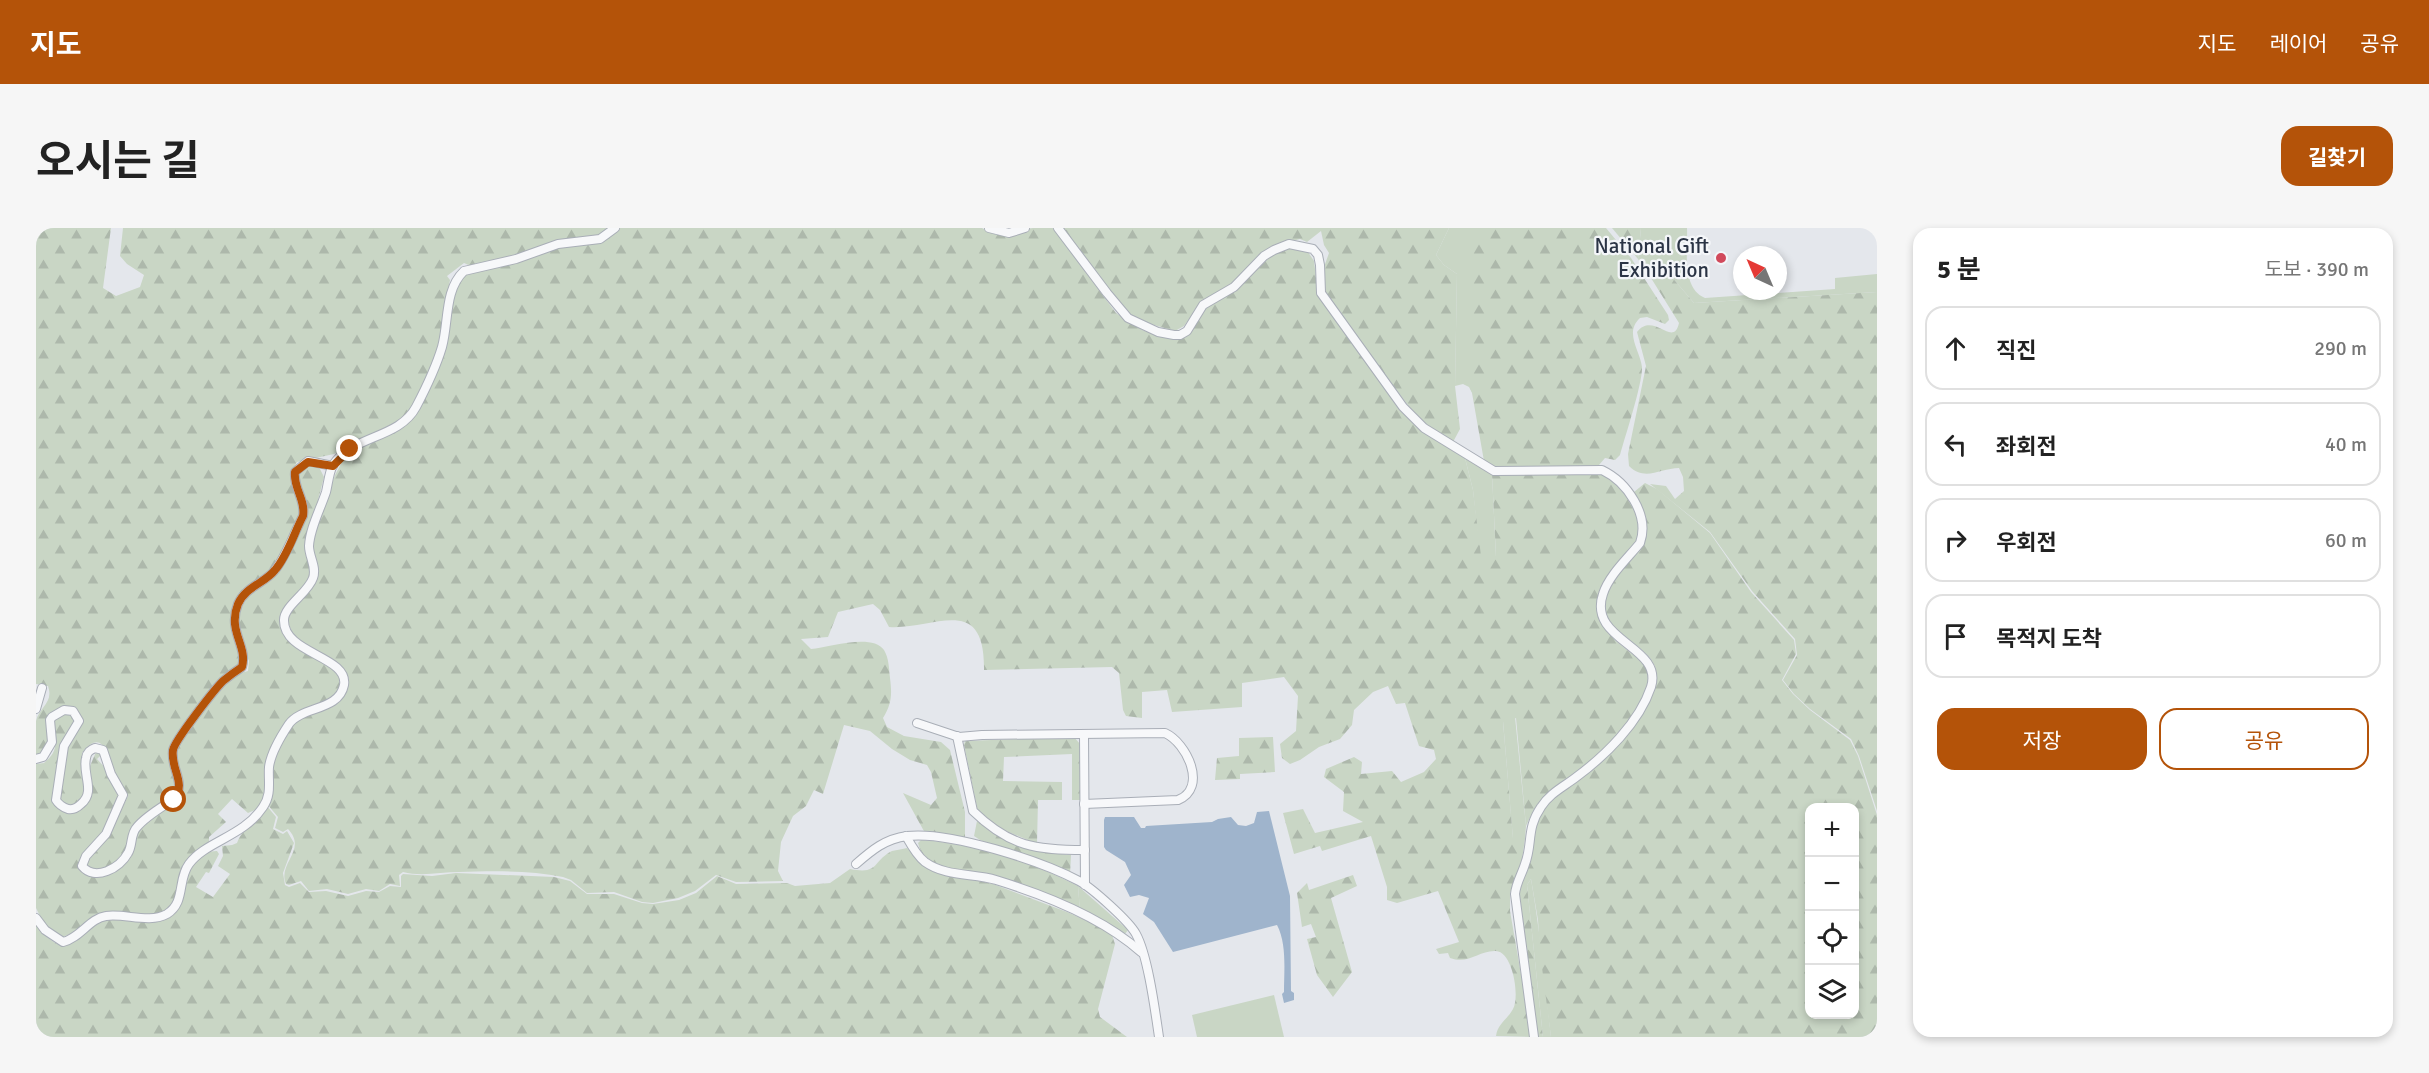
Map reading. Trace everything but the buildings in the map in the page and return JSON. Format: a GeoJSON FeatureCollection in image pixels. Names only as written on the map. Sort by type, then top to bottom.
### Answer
{"type":"FeatureCollection","features":[{"type":"Feature","properties":{"kind":"street"},"geometry":{"type":"LineString","coordinates":[[36,918],[45,930],[63,942],[75,937],[102,917],[153,918],[167,914],[178,902],[185,870],[192,861],[208,848],[242,830],[262,809],[268,797],[270,761],[275,747],[290,723],[301,713],[330,703],[342,689],[344,680],[340,671],[296,642],[284,626],[287,612],[314,576],[310,539],[333,466],[350,449],[396,428],[414,410],[442,346],[452,290],[457,278],[464,271],[523,257],[558,244],[600,239],[615,228]]}},
{"type":"Feature","properties":{"kind":"street"},"geometry":{"type":"LineString","coordinates":[[989,228],[1009,233],[1025,228]]}},
{"type":"Feature","properties":{"kind":"street"},"geometry":{"type":"LineString","coordinates":[[1058,228],[1128,318],[1158,332],[1174,335],[1187,331],[1203,305],[1234,287],[1264,256],[1289,244],[1312,249],[1318,255],[1321,293],[1403,407],[1424,428],[1494,471],[1602,470],[1613,475],[1631,496],[1641,517],[1643,535],[1640,543],[1608,583],[1603,592],[1601,609],[1608,626],[1646,661],[1652,668],[1653,676],[1642,706],[1628,726],[1601,756],[1550,796],[1541,806],[1530,830],[1526,862],[1516,884],[1515,894],[1534,1037]]}},
{"type":"Feature","properties":{"kind":"street"},"geometry":{"type":"LineString","coordinates":[[36,759],[43,757],[52,742],[50,720],[52,717],[64,710],[73,711],[79,721],[64,746],[56,800],[61,806],[69,809],[83,803],[88,791],[86,754],[95,748],[103,750],[111,774],[123,795],[106,834],[86,856],[82,866],[89,873],[113,868],[128,853],[134,829],[174,800],[179,793],[181,785],[173,758],[175,744],[223,682],[242,667],[243,655],[234,626],[238,604],[247,591],[275,571],[303,516],[304,509],[295,484],[295,472],[308,462],[333,466]]}},
{"type":"Feature","properties":{"kind":"street"},"geometry":{"type":"LineString","coordinates":[[36,709],[42,688]]}},
{"type":"Feature","properties":{"kind":"street"},"geometry":{"type":"LineString","coordinates":[[917,723],[957,736],[1165,734],[1173,737],[1192,763],[1189,792],[1184,798],[1084,804]]}},
{"type":"Feature","properties":{"kind":"street"},"geometry":{"type":"LineString","coordinates":[[1084,735],[1085,885]]}},
{"type":"Feature","properties":{"kind":"street"},"geometry":{"type":"LineString","coordinates":[[957,736],[973,812],[998,832],[1025,845],[1043,850],[1085,850]]}},
{"type":"Feature","properties":{"kind":"street"},"geometry":{"type":"LineString","coordinates":[[906,836],[920,857],[935,868],[996,880],[1046,899],[1096,920],[1130,942],[1142,953]]}},
{"type":"Feature","properties":{"kind":"street"},"geometry":{"type":"LineString","coordinates":[[856,864],[875,847],[886,841],[906,836],[932,836],[971,843],[1055,871],[1085,885],[1136,934],[1160,1037]]}},
{"type":"Feature","properties":{"kind":"green space"},"geometry":{"type":"Polygon","coordinates":[[[36,228],[111,228],[103,288],[116,296],[140,287],[144,275],[127,264],[120,256],[123,228],[612,228],[601,236],[471,266],[464,263],[447,276],[450,280],[437,354],[416,402],[402,421],[334,454],[297,462],[293,482],[299,516],[278,561],[267,575],[246,587],[240,595],[232,621],[234,640],[240,658],[238,665],[216,686],[172,744],[170,756],[174,796],[143,818],[117,862],[101,870],[89,868],[86,862],[114,824],[128,796],[115,775],[108,754],[101,744],[96,742],[82,753],[84,795],[73,806],[66,805],[59,799],[63,757],[81,720],[77,712],[63,707],[51,715],[47,744],[36,756],[36,721],[48,701],[49,692],[48,686],[36,684],[36,228]]]}},
{"type":"Feature","properties":{"kind":"green space"},"geometry":{"type":"Polygon","coordinates":[[[619,228],[982,228],[997,235],[1008,235],[1025,229],[1053,228],[1116,313],[1142,330],[1169,339],[1177,339],[1203,309],[1234,291],[1270,257],[1288,247],[1301,247],[1314,261],[1318,293],[1399,408],[1422,431],[1465,458],[1473,490],[1481,556],[1496,556],[1492,474],[1604,473],[1613,479],[1634,508],[1641,525],[1640,536],[1629,556],[1604,586],[1597,608],[1608,633],[1644,663],[1648,676],[1646,691],[1638,707],[1614,739],[1577,774],[1540,802],[1526,826],[1516,718],[1503,722],[1513,838],[1525,839],[1521,866],[1510,893],[1510,911],[1532,1037],[1496,1036],[1515,1003],[1515,986],[1507,959],[1502,953],[1496,951],[1463,960],[1450,958],[1448,953],[1439,954],[1436,949],[1459,942],[1438,891],[1397,903],[1387,900],[1387,887],[1371,836],[1322,851],[1320,846],[1294,854],[1283,813],[1303,809],[1315,833],[1363,822],[1343,811],[1344,792],[1324,777],[1326,769],[1354,757],[1362,762],[1361,774],[1392,771],[1401,782],[1424,772],[1436,759],[1434,750],[1419,746],[1405,703],[1396,704],[1388,686],[1373,692],[1354,710],[1352,725],[1340,739],[1319,747],[1290,764],[1282,758],[1280,744],[1296,731],[1298,696],[1284,677],[1242,683],[1242,707],[1172,712],[1167,690],[1142,692],[1142,718],[1126,716],[1123,710],[1119,673],[1112,667],[984,670],[982,646],[976,631],[966,623],[954,620],[906,627],[889,627],[880,610],[873,604],[838,612],[828,637],[801,639],[811,649],[870,642],[884,650],[887,656],[891,694],[890,703],[883,718],[887,727],[904,736],[941,742],[950,750],[965,812],[965,837],[925,833],[903,793],[931,805],[937,798],[927,765],[910,760],[870,731],[844,725],[823,794],[814,790],[806,806],[793,816],[781,842],[778,871],[783,881],[736,882],[716,875],[695,891],[678,898],[653,903],[642,902],[614,892],[587,893],[571,880],[563,877],[524,872],[424,874],[403,872],[399,875],[400,886],[390,884],[379,891],[366,889],[348,894],[327,889],[309,891],[301,881],[286,884],[285,870],[295,844],[288,829],[283,832],[275,828],[278,817],[267,804],[277,751],[294,723],[342,694],[348,686],[349,678],[338,665],[306,648],[291,631],[287,617],[313,583],[312,543],[335,475],[348,456],[398,430],[410,421],[432,379],[459,280],[470,271],[556,247],[601,242],[619,228]]]}},
{"type":"Feature","properties":{"kind":"green space"},"geometry":{"type":"Polygon","coordinates":[[[1061,228],[1449,228],[1436,255],[1444,265],[1457,274],[1455,386],[1460,429],[1453,442],[1419,420],[1323,292],[1324,267],[1329,253],[1324,245],[1321,231],[1307,242],[1300,239],[1281,244],[1233,284],[1195,311],[1184,326],[1175,331],[1147,323],[1124,311],[1061,228]]]}},
{"type":"Feature","properties":{"kind":"green space"},"geometry":{"type":"Polygon","coordinates":[[[1449,228],[1472,228],[1472,393],[1469,387],[1463,384],[1455,386],[1457,274],[1444,265],[1436,255],[1449,228]]]}},
{"type":"Feature","properties":{"kind":"green space"},"geometry":{"type":"Polygon","coordinates":[[[1472,228],[1606,228],[1631,258],[1668,315],[1669,320],[1665,324],[1647,317],[1640,318],[1635,324],[1633,336],[1641,361],[1642,374],[1620,455],[1615,460],[1605,458],[1599,465],[1590,468],[1502,471],[1484,461],[1472,393],[1472,228]]]}},
{"type":"Feature","properties":{"kind":"green space"},"geometry":{"type":"Polygon","coordinates":[[[1612,228],[1641,228],[1638,259],[1612,228]]]}},
{"type":"Feature","properties":{"kind":"green space"},"geometry":{"type":"Polygon","coordinates":[[[1641,228],[1687,228],[1687,268],[1692,286],[1697,293],[1705,298],[1733,296],[1733,300],[1744,300],[1694,303],[1665,269],[1651,278],[1638,259],[1641,228]]]}},
{"type":"Feature","properties":{"kind":"green space"},"geometry":{"type":"Polygon","coordinates":[[[1665,269],[1694,303],[1787,300],[1787,297],[1877,292],[1877,811],[1851,739],[1810,709],[1783,680],[1797,655],[1795,639],[1752,591],[1710,532],[1650,484],[1666,486],[1675,499],[1684,491],[1683,477],[1679,468],[1647,474],[1635,471],[1629,466],[1628,454],[1646,366],[1637,332],[1650,325],[1672,332],[1676,330],[1679,323],[1651,278],[1665,269]]]}},
{"type":"Feature","properties":{"kind":"green space"},"geometry":{"type":"Polygon","coordinates":[[[1877,274],[1877,292],[1787,297],[1787,292],[1835,289],[1835,278],[1877,274]]]}},
{"type":"Feature","properties":{"kind":"green space"},"geometry":{"type":"Polygon","coordinates":[[[1465,458],[1492,474],[1496,557],[1480,557],[1473,490],[1465,458]]]}},
{"type":"Feature","properties":{"kind":"green space"},"geometry":{"type":"Polygon","coordinates":[[[308,464],[318,465],[324,477],[311,527],[311,576],[306,585],[284,609],[284,630],[338,674],[339,685],[336,692],[321,703],[301,711],[285,724],[271,748],[267,785],[262,802],[248,813],[232,799],[218,814],[226,822],[209,837],[209,842],[192,856],[176,900],[166,911],[152,915],[107,913],[78,931],[60,938],[46,928],[36,908],[36,764],[44,763],[54,751],[53,729],[56,715],[70,713],[76,722],[52,793],[55,804],[75,811],[87,803],[90,766],[96,752],[102,754],[97,759],[108,771],[120,795],[110,822],[78,864],[86,874],[102,877],[118,868],[143,824],[181,797],[182,784],[176,759],[178,746],[217,691],[237,675],[248,671],[249,661],[236,628],[236,618],[249,594],[268,580],[307,511],[298,477],[299,472],[308,464]]]}},
{"type":"Feature","properties":{"kind":"green space"},"geometry":{"type":"Polygon","coordinates":[[[1645,483],[1657,489],[1710,533],[1751,592],[1794,640],[1796,654],[1782,680],[1810,710],[1850,740],[1858,756],[1877,815],[1877,1037],[1551,1037],[1531,879],[1527,885],[1543,1037],[1535,1037],[1519,897],[1530,856],[1535,825],[1548,804],[1589,772],[1625,737],[1645,710],[1656,683],[1656,669],[1650,658],[1618,631],[1609,621],[1604,609],[1608,590],[1635,555],[1645,537],[1647,528],[1642,506],[1634,492],[1645,483]]]}},
{"type":"Feature","properties":{"kind":"green space"},"geometry":{"type":"Polygon","coordinates":[[[1515,717],[1526,826],[1525,839],[1513,839],[1503,721],[1515,717]]]}},
{"type":"Feature","properties":{"kind":"green space"},"geometry":{"type":"Polygon","coordinates":[[[1074,737],[1080,744],[1081,800],[1072,800],[1072,754],[1004,757],[1003,781],[1062,782],[1062,800],[1038,800],[1037,844],[997,827],[978,812],[965,741],[1074,737]]]}},
{"type":"Feature","properties":{"kind":"green space"},"geometry":{"type":"Polygon","coordinates":[[[1273,737],[1275,772],[1240,774],[1240,779],[1215,780],[1217,758],[1239,756],[1239,738],[1273,737]]]}},
{"type":"Feature","properties":{"kind":"green space"},"geometry":{"type":"Polygon","coordinates":[[[267,806],[276,817],[273,829],[283,834],[287,831],[294,843],[283,873],[285,885],[289,887],[300,883],[309,892],[326,891],[348,896],[366,891],[379,892],[390,886],[401,887],[403,874],[432,876],[456,873],[554,877],[570,881],[587,894],[614,894],[653,904],[679,900],[696,893],[717,876],[736,884],[787,883],[795,886],[830,883],[850,869],[871,869],[892,851],[907,848],[921,863],[932,870],[993,884],[1067,912],[1103,928],[1112,935],[1115,944],[1098,1009],[1100,1017],[1127,1037],[36,1037],[36,924],[47,937],[64,945],[71,943],[104,919],[168,916],[192,866],[208,853],[217,851],[219,854],[209,873],[206,872],[196,887],[213,897],[230,874],[218,866],[223,856],[222,846],[237,843],[267,806]]]}},
{"type":"Feature","properties":{"kind":"green space"},"geometry":{"type":"Polygon","coordinates":[[[977,821],[1021,846],[1044,852],[1071,855],[1070,875],[980,840],[974,836],[977,821]]]}},
{"type":"Feature","properties":{"kind":"green space"},"geometry":{"type":"Polygon","coordinates":[[[921,840],[962,845],[1002,855],[1060,877],[1078,886],[1080,911],[1032,892],[970,877],[934,864],[922,853],[918,843],[921,840]]]}},
{"type":"Feature","properties":{"kind":"green space"},"geometry":{"type":"Polygon","coordinates":[[[1353,875],[1357,886],[1331,898],[1352,972],[1333,997],[1317,975],[1307,939],[1316,937],[1311,924],[1302,927],[1297,893],[1307,883],[1309,890],[1353,875]]]}},
{"type":"Feature","properties":{"kind":"green space"},"geometry":{"type":"Polygon","coordinates":[[[1531,879],[1551,1037],[1543,1037],[1527,885],[1531,879]]]}},
{"type":"Feature","properties":{"kind":"green space"},"geometry":{"type":"Polygon","coordinates":[[[1078,886],[1128,930],[1125,934],[1080,911],[1078,886]]]}},
{"type":"Feature","properties":{"kind":"green space"},"geometry":{"type":"Polygon","coordinates":[[[1274,995],[1284,1037],[1197,1037],[1192,1015],[1274,995]]]}},
{"type":"Feature","properties":{"kind":"water"},"geometry":{"type":"Polygon","coordinates":[[[1269,811],[1290,896],[1291,991],[1294,993],[1294,1000],[1284,1003],[1282,994],[1284,992],[1284,949],[1277,925],[1173,952],[1154,922],[1143,914],[1149,898],[1139,895],[1130,897],[1124,885],[1131,875],[1125,862],[1104,847],[1105,817],[1134,817],[1141,828],[1212,822],[1231,817],[1238,825],[1246,826],[1254,823],[1257,812],[1269,811]]]}},
{"type":"Feature","properties":{"kind":"place","name":"National Gift Exhibition"},"geometry":{"type":"Point","coordinates":[1721,258]}},
{"type":"Feature","properties":{"kind":"route"},"geometry":{"type":"LineString","coordinates":[[174,800],[181,785],[174,765],[175,744],[223,682],[242,667],[243,655],[234,626],[238,604],[247,591],[275,571],[303,516],[303,503],[295,484],[295,472],[302,464],[308,462],[315,461],[333,466],[350,449]]}}]}
